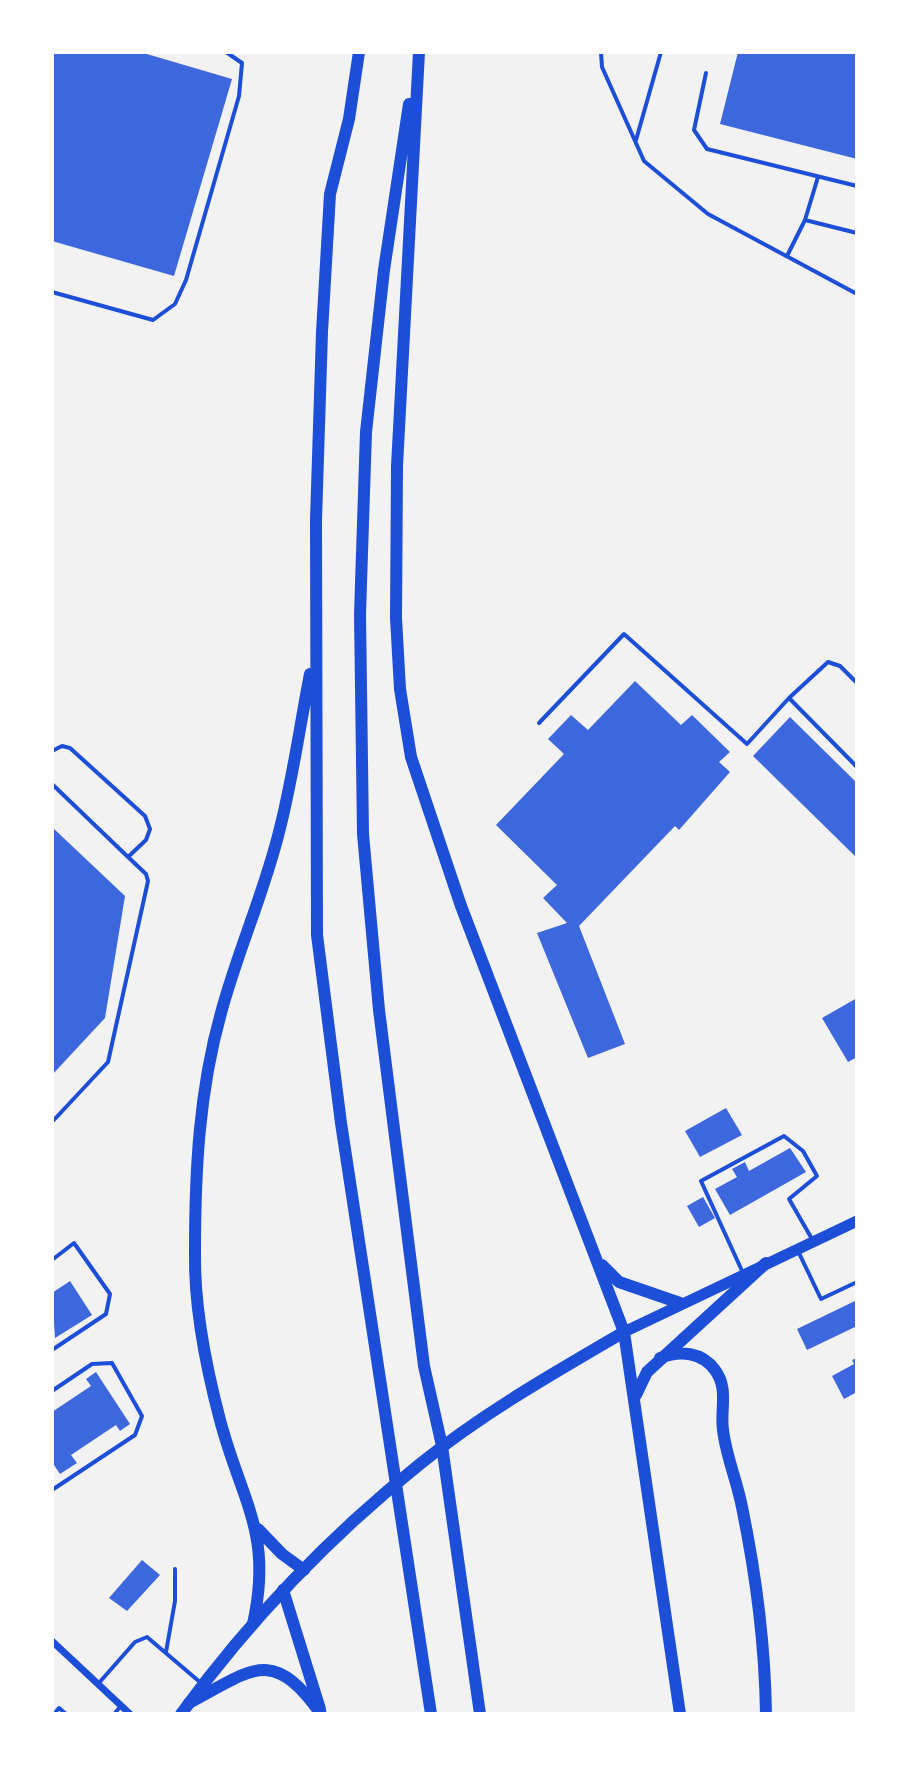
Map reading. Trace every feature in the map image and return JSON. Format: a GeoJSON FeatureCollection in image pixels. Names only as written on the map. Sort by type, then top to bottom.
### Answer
{"type":"FeatureCollection","features":[{"type":"Feature","properties":{"kind":"highway"},"geometry":{"type":"LineString","coordinates":[[359,52],[349,119],[330,194],[316,504],[317,935],[341,1123],[431,1714]]}},
{"type":"Feature","properties":{"kind":"highway"},"geometry":{"type":"LineString","coordinates":[[418,52],[397,466],[396,618],[400,689],[411,757],[461,906],[624,1332],[680,1714]]}},
{"type":"Feature","properties":{"kind":"highway"},"geometry":{"type":"LineString","coordinates":[[418,52],[384,270],[366,432],[360,614],[363,834],[379,1010],[416,1306],[442,1446],[480,1714]]}},
{"type":"Feature","properties":{"kind":"highway"},"geometry":{"type":"LineString","coordinates":[[253,1624],[260,1580],[256,1526],[220,1420],[203,1340],[195,1258],[196,1162],[203,1094],[221,1013],[280,829],[315,647]]}},
{"type":"Feature","properties":{"kind":"highway"},"geometry":{"type":"LineString","coordinates":[[596,1258],[619,1282],[680,1303]]}},
{"type":"Feature","properties":{"kind":"highway"},"geometry":{"type":"LineString","coordinates":[[635,1402],[639,1383],[660,1358],[766,1263]]}},
{"type":"Feature","properties":{"kind":"highway"},"geometry":{"type":"LineString","coordinates":[[181,1714],[283,1590],[337,1537],[421,1463],[510,1401],[624,1332]]}},
{"type":"Feature","properties":{"kind":"highway"},"geometry":{"type":"LineString","coordinates":[[660,1358],[678,1353],[696,1356],[711,1366],[723,1386],[723,1429],[742,1507],[765,1666],[766,1714]]}},
{"type":"Feature","properties":{"kind":"highway"},"geometry":{"type":"LineString","coordinates":[[256,1526],[275,1548],[304,1570]]}},
{"type":"Feature","properties":{"kind":"highway"},"geometry":{"type":"LineString","coordinates":[[283,1590],[321,1714]]}},
{"type":"Feature","properties":{"kind":"highway"},"geometry":{"type":"LineString","coordinates":[[189,1703],[251,1671],[269,1669],[298,1684],[321,1714]]}},
{"type":"Feature","properties":{"kind":"main road"},"geometry":{"type":"LineString","coordinates":[[624,1332],[857,1221]]}},
{"type":"Feature","properties":{"kind":"street"},"geometry":{"type":"LineString","coordinates":[[52,1641],[130,1714]]}},
{"type":"Feature","properties":{"kind":"lane"},"geometry":{"type":"LineString","coordinates":[[52,292],[153,320],[175,304],[186,280],[239,96],[242,63],[226,52]]}},
{"type":"Feature","properties":{"kind":"lane"},"geometry":{"type":"LineString","coordinates":[[601,52],[602,67],[644,161],[708,214],[857,294]]}},
{"type":"Feature","properties":{"kind":"lane"},"geometry":{"type":"LineString","coordinates":[[635,142],[661,52]]}},
{"type":"Feature","properties":{"kind":"lane"},"geometry":{"type":"LineString","coordinates":[[706,73],[694,130],[707,149],[857,186]]}},
{"type":"Feature","properties":{"kind":"lane"},"geometry":{"type":"LineString","coordinates":[[787,257],[805,220],[818,177]]}},
{"type":"Feature","properties":{"kind":"lane"},"geometry":{"type":"LineString","coordinates":[[805,220],[857,233]]}},
{"type":"Feature","properties":{"kind":"lane"},"geometry":{"type":"LineString","coordinates":[[539,723],[624,634],[747,744],[789,698],[828,662],[840,666],[857,683]]}},
{"type":"Feature","properties":{"kind":"lane"},"geometry":{"type":"LineString","coordinates":[[789,698],[857,767]]}},
{"type":"Feature","properties":{"kind":"lane"},"geometry":{"type":"LineString","coordinates":[[52,751],[62,746],[70,748],[145,816],[150,829],[146,840],[128,857]]}},
{"type":"Feature","properties":{"kind":"lane"},"geometry":{"type":"LineString","coordinates":[[52,784],[146,874],[148,881],[108,1062],[52,1122]]}},
{"type":"Feature","properties":{"kind":"lane"},"geometry":{"type":"LineString","coordinates":[[744,1274],[701,1181],[784,1136],[803,1151],[817,1176],[789,1199],[813,1241]]}},
{"type":"Feature","properties":{"kind":"lane"},"geometry":{"type":"LineString","coordinates":[[52,1260],[74,1243],[110,1294],[106,1314],[52,1350]]}},
{"type":"Feature","properties":{"kind":"lane"},"geometry":{"type":"LineString","coordinates":[[797,1249],[821,1299],[857,1282]]}},
{"type":"Feature","properties":{"kind":"lane"},"geometry":{"type":"LineString","coordinates":[[52,1391],[92,1364],[112,1363],[142,1416],[135,1435],[52,1490]]}},
{"type":"Feature","properties":{"kind":"lane"},"geometry":{"type":"LineString","coordinates":[[166,1652],[175,1601],[175,1569]]}},
{"type":"Feature","properties":{"kind":"lane"},"geometry":{"type":"LineString","coordinates":[[98,1684],[141,1637],[147,1637],[203,1685]]}},
{"type":"Feature","properties":{"kind":"lane"},"geometry":{"type":"LineString","coordinates":[[114,1714],[121,1706]]}},
{"type":"Feature","properties":{"kind":"lane"},"geometry":{"type":"LineString","coordinates":[[54,1714],[59,1708],[66,1714]]}},
{"type":"Feature","properties":{"kind":"building"},"geometry":{"type":"Polygon","coordinates":[[[52,52],[140,52],[232,79],[174,276],[52,241],[52,52]]]}},
{"type":"Feature","properties":{"kind":"building"},"geometry":{"type":"Polygon","coordinates":[[[738,52],[857,52],[857,159],[720,124],[738,52]]]}},
{"type":"Feature","properties":{"kind":"building"},"geometry":{"type":"Polygon","coordinates":[[[635,681],[681,725],[692,715],[730,752],[719,762],[730,772],[679,830],[675,826],[579,926],[625,1044],[588,1058],[537,933],[567,923],[543,898],[557,885],[496,825],[564,754],[548,739],[571,715],[588,730],[635,681]]]}},
{"type":"Feature","properties":{"kind":"building"},"geometry":{"type":"Polygon","coordinates":[[[790,717],[857,783],[857,858],[753,756],[790,717]]]}},
{"type":"Feature","properties":{"kind":"building"},"geometry":{"type":"Polygon","coordinates":[[[52,827],[125,896],[105,1018],[52,1075],[52,827]]]}},
{"type":"Feature","properties":{"kind":"building"},"geometry":{"type":"Polygon","coordinates":[[[857,998],[857,1057],[848,1062],[822,1018],[857,998]]]}},
{"type":"Feature","properties":{"kind":"building"},"geometry":{"type":"Polygon","coordinates":[[[726,1108],[742,1135],[700,1157],[685,1131],[726,1108]]]}},
{"type":"Feature","properties":{"kind":"building"},"geometry":{"type":"Polygon","coordinates":[[[790,1148],[806,1172],[730,1215],[715,1189],[737,1177],[732,1169],[745,1162],[749,1171],[790,1148]]]}},
{"type":"Feature","properties":{"kind":"building"},"geometry":{"type":"Polygon","coordinates":[[[703,1197],[715,1218],[699,1227],[687,1206],[703,1197]]]}},
{"type":"Feature","properties":{"kind":"building"},"geometry":{"type":"Polygon","coordinates":[[[70,1281],[92,1315],[55,1338],[52,1293],[70,1281]]]}},
{"type":"Feature","properties":{"kind":"building"},"geometry":{"type":"Polygon","coordinates":[[[857,1300],[857,1326],[807,1350],[797,1329],[857,1300]]]}},
{"type":"Feature","properties":{"kind":"building"},"geometry":{"type":"Polygon","coordinates":[[[857,1358],[857,1392],[844,1399],[832,1376],[854,1364],[852,1360],[857,1358]]]}},
{"type":"Feature","properties":{"kind":"building"},"geometry":{"type":"Polygon","coordinates":[[[96,1372],[130,1424],[120,1431],[116,1425],[71,1455],[77,1463],[60,1474],[52,1462],[52,1412],[91,1386],[86,1379],[96,1372]]]}},
{"type":"Feature","properties":{"kind":"building"},"geometry":{"type":"Polygon","coordinates":[[[142,1560],[160,1575],[127,1611],[109,1598],[142,1560]]]}}]}
